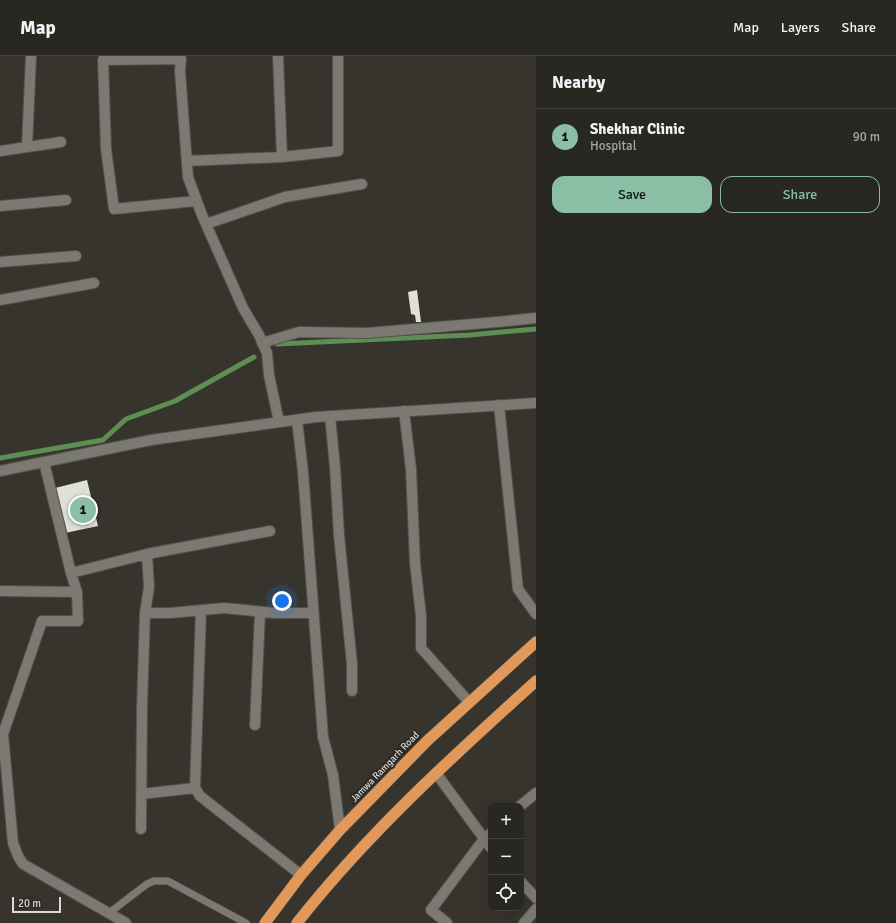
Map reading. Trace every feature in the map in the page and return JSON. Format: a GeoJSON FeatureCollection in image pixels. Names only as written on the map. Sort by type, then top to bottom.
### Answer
{"type":"FeatureCollection","features":[{"type":"Feature","properties":{"kind":"highway","name":"Jamwa Ramgarh Road"},"geometry":{"type":"LineString","coordinates":[[265,923],[301,875],[340,830],[427,740],[536,642]]}},
{"type":"Feature","properties":{"kind":"highway"},"geometry":{"type":"LineString","coordinates":[[297,923],[325,887],[360,849],[436,773],[536,681]]}},
{"type":"Feature","properties":{"kind":"street"},"geometry":{"type":"LineString","coordinates":[[27,147],[31,56]]}},
{"type":"Feature","properties":{"kind":"street"},"geometry":{"type":"LineString","coordinates":[[278,56],[282,157]]}},
{"type":"Feature","properties":{"kind":"street"},"geometry":{"type":"LineString","coordinates":[[187,161],[282,157],[338,151],[338,56]]}},
{"type":"Feature","properties":{"kind":"street"},"geometry":{"type":"LineString","coordinates":[[196,201],[114,209],[106,149],[103,60],[186,58],[180,71],[188,177],[196,201],[243,308],[259,335],[267,353],[269,375],[279,422]]}},
{"type":"Feature","properties":{"kind":"street"},"geometry":{"type":"LineString","coordinates":[[0,151],[61,142]]}},
{"type":"Feature","properties":{"kind":"street"},"geometry":{"type":"LineString","coordinates":[[206,224],[285,197],[362,184]]}},
{"type":"Feature","properties":{"kind":"street"},"geometry":{"type":"LineString","coordinates":[[0,206],[66,200]]}},
{"type":"Feature","properties":{"kind":"street"},"geometry":{"type":"LineString","coordinates":[[0,262],[76,256]]}},
{"type":"Feature","properties":{"kind":"street"},"geometry":{"type":"LineString","coordinates":[[0,300],[94,283]]}},
{"type":"Feature","properties":{"kind":"street"},"geometry":{"type":"LineString","coordinates":[[262,343],[299,332],[367,333],[482,324],[536,318]]}},
{"type":"Feature","properties":{"kind":"street"},"geometry":{"type":"LineString","coordinates":[[0,471],[151,440],[279,422],[330,416],[536,402]]}},
{"type":"Feature","properties":{"kind":"street"},"geometry":{"type":"LineString","coordinates":[[499,405],[518,589],[536,614]]}},
{"type":"Feature","properties":{"kind":"street"},"geometry":{"type":"LineString","coordinates":[[404,411],[411,469],[415,563],[421,616],[421,648],[469,702]]}},
{"type":"Feature","properties":{"kind":"street"},"geometry":{"type":"LineString","coordinates":[[330,416],[351,656],[352,691]]}},
{"type":"Feature","properties":{"kind":"street"},"geometry":{"type":"LineString","coordinates":[[297,420],[303,472],[324,737],[333,775],[340,830]]}},
{"type":"Feature","properties":{"kind":"street"},"geometry":{"type":"LineString","coordinates":[[44,462],[77,592],[78,621],[42,621],[3,734],[13,843],[23,864],[126,923]]}},
{"type":"Feature","properties":{"kind":"street"},"geometry":{"type":"LineString","coordinates":[[71,573],[147,554],[270,531]]}},
{"type":"Feature","properties":{"kind":"street"},"geometry":{"type":"LineString","coordinates":[[140,829],[146,613],[149,587],[147,554]]}},
{"type":"Feature","properties":{"kind":"street"},"geometry":{"type":"LineString","coordinates":[[0,591],[77,592]]}},
{"type":"Feature","properties":{"kind":"street"},"geometry":{"type":"LineString","coordinates":[[146,613],[170,613],[224,608],[275,613],[313,613]]}},
{"type":"Feature","properties":{"kind":"street"},"geometry":{"type":"LineString","coordinates":[[201,610],[195,788],[200,796],[301,875]]}},
{"type":"Feature","properties":{"kind":"street"},"geometry":{"type":"LineString","coordinates":[[255,725],[260,612]]}},
{"type":"Feature","properties":{"kind":"street"},"geometry":{"type":"LineString","coordinates":[[436,773],[488,836],[431,910],[447,923]]}},
{"type":"Feature","properties":{"kind":"street"},"geometry":{"type":"LineString","coordinates":[[141,794],[195,788]]}},
{"type":"Feature","properties":{"kind":"street"},"geometry":{"type":"LineString","coordinates":[[524,803],[536,793]]}},
{"type":"Feature","properties":{"kind":"street"},"geometry":{"type":"LineString","coordinates":[[524,885],[536,898]]}},
{"type":"Feature","properties":{"kind":"street"},"geometry":{"type":"LineString","coordinates":[[524,923],[536,909]]}},
{"type":"Feature","properties":{"kind":"lane"},"geometry":{"type":"LineString","coordinates":[[109,913],[147,884],[162,880],[176,884],[246,923]]}},
{"type":"Feature","properties":{"kind":"building"},"geometry":{"type":"Polygon","coordinates":[[[417,290],[421,322],[416,322],[415,315],[411,314],[408,292],[417,290]]]}},
{"type":"Feature","properties":{"kind":"building"},"geometry":{"type":"Polygon","coordinates":[[[87,480],[98,526],[65,533],[55,488],[87,480]]]}},
{"type":"Feature","properties":{"kind":"waterway"},"geometry":{"type":"LineString","coordinates":[[277,344],[470,335],[536,329]]}},
{"type":"Feature","properties":{"kind":"waterway"},"geometry":{"type":"LineString","coordinates":[[0,458],[103,440],[126,419],[175,401],[254,357]]}},
{"type":"Feature","properties":{"kind":"place","name":"Shekhar Clinic"},"geometry":{"type":"Point","coordinates":[83,510]}}]}
